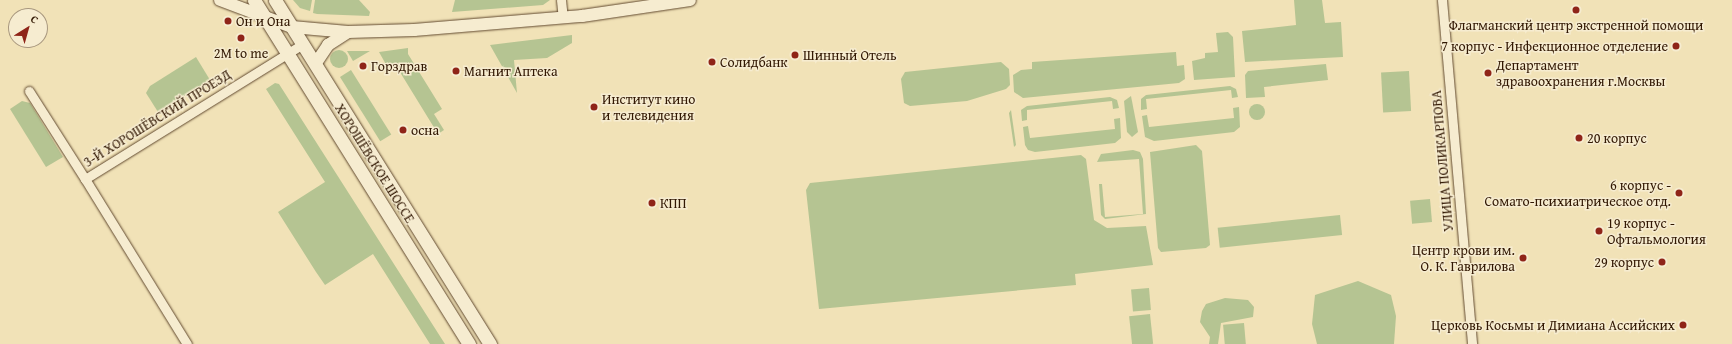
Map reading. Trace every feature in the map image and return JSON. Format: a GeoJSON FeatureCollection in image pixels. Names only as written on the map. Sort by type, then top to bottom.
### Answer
{"type":"FeatureCollection","features":[{"type":"Feature","properties":{"kind":"main road","name":"ХОРОШЁВСКОЕ ШОССЕ"},"geometry":{"type":"LineString","coordinates":[[254,0],[469,344]]}},
{"type":"Feature","properties":{"kind":"main road","name":"ХОРОШЁВСКОЕ ШОССЕ"},"geometry":{"type":"LineString","coordinates":[[275,0],[316,63],[490,344]]}},
{"type":"Feature","properties":{"kind":"street"},"geometry":{"type":"LineString","coordinates":[[220,0],[292,27],[348,32],[563,18],[690,0]]}},
{"type":"Feature","properties":{"kind":"street"},"geometry":{"type":"LineString","coordinates":[[561,0],[563,18]]}},
{"type":"Feature","properties":{"kind":"street","name":"УЛИЦА ПОЛИКАРПОВА"},"geometry":{"type":"LineString","coordinates":[[1442,0],[1472,344]]}},
{"type":"Feature","properties":{"kind":"street"},"geometry":{"type":"LineString","coordinates":[[286,51],[285,36],[292,27]]}},
{"type":"Feature","properties":{"kind":"street"},"geometry":{"type":"LineString","coordinates":[[316,63],[328,45],[348,32]]}},
{"type":"Feature","properties":{"kind":"street","name":"3-Й ХОРОШЁВСКИЙ ПРОЕЗД"},"geometry":{"type":"LineString","coordinates":[[187,344],[85,179],[286,51],[303,44]]}},
{"type":"Feature","properties":{"kind":"street"},"geometry":{"type":"LineString","coordinates":[[29,91],[85,179]]}},
{"type":"Feature","properties":{"kind":"green space"},"geometry":{"type":"Polygon","coordinates":[[[293,0],[312,0],[310,11],[300,8],[293,0]]]}},
{"type":"Feature","properties":{"kind":"green space"},"geometry":{"type":"Polygon","coordinates":[[[315,0],[359,0],[370,12],[369,16],[313,13],[315,0]]]}},
{"type":"Feature","properties":{"kind":"green space"},"geometry":{"type":"Polygon","coordinates":[[[455,0],[550,0],[543,5],[452,12],[455,0]]]}},
{"type":"Feature","properties":{"kind":"green space"},"geometry":{"type":"Polygon","coordinates":[[[1294,0],[1322,0],[1325,23],[1341,22],[1343,57],[1245,62],[1242,31],[1296,25],[1294,0]]]}},
{"type":"Feature","properties":{"kind":"green space"},"geometry":{"type":"Polygon","coordinates":[[[1228,32],[1233,37],[1235,77],[1194,80],[1192,61],[1205,58],[1205,53],[1218,52],[1216,33],[1228,32]]]}},
{"type":"Feature","properties":{"kind":"green space"},"geometry":{"type":"Polygon","coordinates":[[[572,35],[572,43],[547,58],[514,60],[517,93],[490,45],[572,35]]]}},
{"type":"Feature","properties":{"kind":"green space"},"geometry":{"type":"Polygon","coordinates":[[[408,48],[408,54],[442,109],[434,114],[444,130],[438,134],[395,64],[388,68],[379,52],[408,48]]]}},
{"type":"Feature","properties":{"kind":"green space"},"geometry":{"type":"Polygon","coordinates":[[[335,50],[343,50],[348,55],[346,66],[343,68],[335,68],[330,63],[330,55],[335,50]]]}},
{"type":"Feature","properties":{"kind":"green space"},"geometry":{"type":"Polygon","coordinates":[[[347,51],[370,51],[353,61],[347,51]]]}},
{"type":"Feature","properties":{"kind":"green space"},"geometry":{"type":"Polygon","coordinates":[[[1176,52],[1177,66],[1184,65],[1185,79],[1179,83],[1023,98],[1014,92],[1013,75],[1021,70],[1032,69],[1032,62],[1176,52]]]}},
{"type":"Feature","properties":{"kind":"green space"},"geometry":{"type":"Polygon","coordinates":[[[196,57],[210,80],[158,112],[146,93],[150,86],[196,57]]]}},
{"type":"Feature","properties":{"kind":"green space"},"geometry":{"type":"Polygon","coordinates":[[[1001,62],[1009,69],[1010,85],[1006,89],[967,101],[910,106],[904,103],[901,79],[905,72],[1001,62]]]}},
{"type":"Feature","properties":{"kind":"green space"},"geometry":{"type":"Polygon","coordinates":[[[1326,64],[1328,80],[1264,87],[1265,97],[1246,98],[1245,75],[1248,71],[1326,64]]]}},
{"type":"Feature","properties":{"kind":"green space"},"geometry":{"type":"Polygon","coordinates":[[[351,70],[391,134],[380,141],[340,77],[351,70]]]}},
{"type":"Feature","properties":{"kind":"green space"},"geometry":{"type":"Polygon","coordinates":[[[1409,71],[1411,111],[1383,112],[1381,72],[1409,71]]]}},
{"type":"Feature","properties":{"kind":"green space"},"geometry":{"type":"Polygon","coordinates":[[[275,83],[279,84],[445,344],[430,344],[373,254],[325,285],[316,272],[278,212],[325,182],[266,89],[275,83]]]}},
{"type":"Feature","properties":{"kind":"green space"},"geometry":{"type":"Polygon","coordinates":[[[1230,86],[1236,89],[1238,97],[1232,98],[1231,90],[1146,99],[1147,109],[1141,110],[1141,99],[1146,95],[1230,86]]]}},
{"type":"Feature","properties":{"kind":"green space"},"geometry":{"type":"Polygon","coordinates":[[[1131,96],[1138,132],[1132,137],[1127,132],[1124,101],[1131,96]]]}},
{"type":"Feature","properties":{"kind":"green space"},"geometry":{"type":"Polygon","coordinates":[[[1110,97],[1117,100],[1119,108],[1113,109],[1112,101],[1027,110],[1027,120],[1022,121],[1021,110],[1027,106],[1110,97]]]}},
{"type":"Feature","properties":{"kind":"green space"},"geometry":{"type":"Polygon","coordinates":[[[22,101],[30,103],[63,157],[46,167],[10,109],[22,101]]]}},
{"type":"Feature","properties":{"kind":"green space"},"geometry":{"type":"Polygon","coordinates":[[[1254,104],[1260,104],[1265,109],[1263,118],[1260,120],[1254,120],[1249,115],[1249,109],[1254,104]]]}},
{"type":"Feature","properties":{"kind":"green space"},"geometry":{"type":"Polygon","coordinates":[[[1239,107],[1240,127],[1234,132],[1154,141],[1145,137],[1142,116],[1147,115],[1149,127],[1234,118],[1233,108],[1239,107]]]}},
{"type":"Feature","properties":{"kind":"green space"},"geometry":{"type":"Polygon","coordinates":[[[1011,110],[1016,145],[1014,147],[1009,113],[1011,110]]]}},
{"type":"Feature","properties":{"kind":"green space"},"geometry":{"type":"Polygon","coordinates":[[[1120,118],[1121,138],[1115,143],[1035,152],[1028,150],[1025,145],[1023,127],[1028,126],[1030,138],[1115,129],[1114,119],[1120,118]]]}},
{"type":"Feature","properties":{"kind":"green space"},"geometry":{"type":"Polygon","coordinates":[[[1196,145],[1202,151],[1210,245],[1206,248],[1161,252],[1158,248],[1150,152],[1196,145]]]}},
{"type":"Feature","properties":{"kind":"green space"},"geometry":{"type":"Polygon","coordinates":[[[1133,150],[1140,152],[1143,159],[1146,214],[1105,219],[1101,215],[1099,184],[1102,184],[1105,217],[1143,214],[1139,159],[1097,162],[1101,154],[1133,150]]]}},
{"type":"Feature","properties":{"kind":"green space"},"geometry":{"type":"Polygon","coordinates":[[[1081,155],[1086,159],[1094,220],[1107,228],[1146,226],[1153,265],[1075,274],[1076,285],[819,309],[806,190],[810,183],[1081,155]]]}},
{"type":"Feature","properties":{"kind":"green space"},"geometry":{"type":"Polygon","coordinates":[[[1430,199],[1432,222],[1412,224],[1410,201],[1430,199]]]}},
{"type":"Feature","properties":{"kind":"green space"},"geometry":{"type":"Polygon","coordinates":[[[1340,215],[1342,235],[1220,248],[1218,228],[1340,215]]]}},
{"type":"Feature","properties":{"kind":"green space"},"geometry":{"type":"Polygon","coordinates":[[[1358,281],[1391,295],[1396,316],[1394,344],[1317,344],[1312,324],[1315,295],[1358,281]]]}},
{"type":"Feature","properties":{"kind":"green space"},"geometry":{"type":"Polygon","coordinates":[[[1149,288],[1151,310],[1133,311],[1131,290],[1149,288]]]}},
{"type":"Feature","properties":{"kind":"green space"},"geometry":{"type":"Polygon","coordinates":[[[1225,298],[1248,300],[1254,307],[1253,317],[1221,323],[1218,344],[1209,344],[1210,337],[1200,322],[1202,311],[1206,304],[1225,298]]]}},
{"type":"Feature","properties":{"kind":"green space"},"geometry":{"type":"Polygon","coordinates":[[[1150,314],[1153,344],[1132,344],[1129,316],[1150,314]]]}},
{"type":"Feature","properties":{"kind":"green space"},"geometry":{"type":"Polygon","coordinates":[[[1244,323],[1246,344],[1225,344],[1223,325],[1244,323]]]}},
{"type":"Feature","properties":{"kind":"place","name":"Флагманский центр экстренной помощи"},"geometry":{"type":"Point","coordinates":[1576,10]}},
{"type":"Feature","properties":{"kind":"place","name":"Он и Она"},"geometry":{"type":"Point","coordinates":[228,21]}},
{"type":"Feature","properties":{"kind":"place","name":"2M to me"},"geometry":{"type":"Point","coordinates":[241,38]}},
{"type":"Feature","properties":{"kind":"place","name":"7 корпус - Инфекционное отделение"},"geometry":{"type":"Point","coordinates":[1676,46]}},
{"type":"Feature","properties":{"kind":"place","name":"Шинный Отель"},"geometry":{"type":"Point","coordinates":[795,55]}},
{"type":"Feature","properties":{"kind":"place","name":"Солидбанк"},"geometry":{"type":"Point","coordinates":[712,62]}},
{"type":"Feature","properties":{"kind":"place","name":"Горздрав"},"geometry":{"type":"Point","coordinates":[363,66]}},
{"type":"Feature","properties":{"kind":"place","name":"Магнит Аптека"},"geometry":{"type":"Point","coordinates":[456,71]}},
{"type":"Feature","properties":{"kind":"place","name":"Департамент здравоохранения г.Москвы"},"geometry":{"type":"Point","coordinates":[1488,73]}},
{"type":"Feature","properties":{"kind":"place","name":"Институт кино и телевидения"},"geometry":{"type":"Point","coordinates":[594,107]}},
{"type":"Feature","properties":{"kind":"place","name":"осна"},"geometry":{"type":"Point","coordinates":[403,130]}},
{"type":"Feature","properties":{"kind":"place","name":"20 корпус"},"geometry":{"type":"Point","coordinates":[1579,138]}},
{"type":"Feature","properties":{"kind":"place","name":"6 корпус - Сомато-психиатрическое отд."},"geometry":{"type":"Point","coordinates":[1679,193]}},
{"type":"Feature","properties":{"kind":"place","name":"КПП"},"geometry":{"type":"Point","coordinates":[652,203]}},
{"type":"Feature","properties":{"kind":"place","name":"19 корпус - Офтальмология"},"geometry":{"type":"Point","coordinates":[1599,231]}},
{"type":"Feature","properties":{"kind":"place","name":"Центр крови им. О. К. Гаврилова"},"geometry":{"type":"Point","coordinates":[1523,258]}},
{"type":"Feature","properties":{"kind":"place","name":"29 корпус"},"geometry":{"type":"Point","coordinates":[1662,262]}},
{"type":"Feature","properties":{"kind":"place","name":"Церковь Косьмы и Димиана Ассийских"},"geometry":{"type":"Point","coordinates":[1683,325]}}]}
